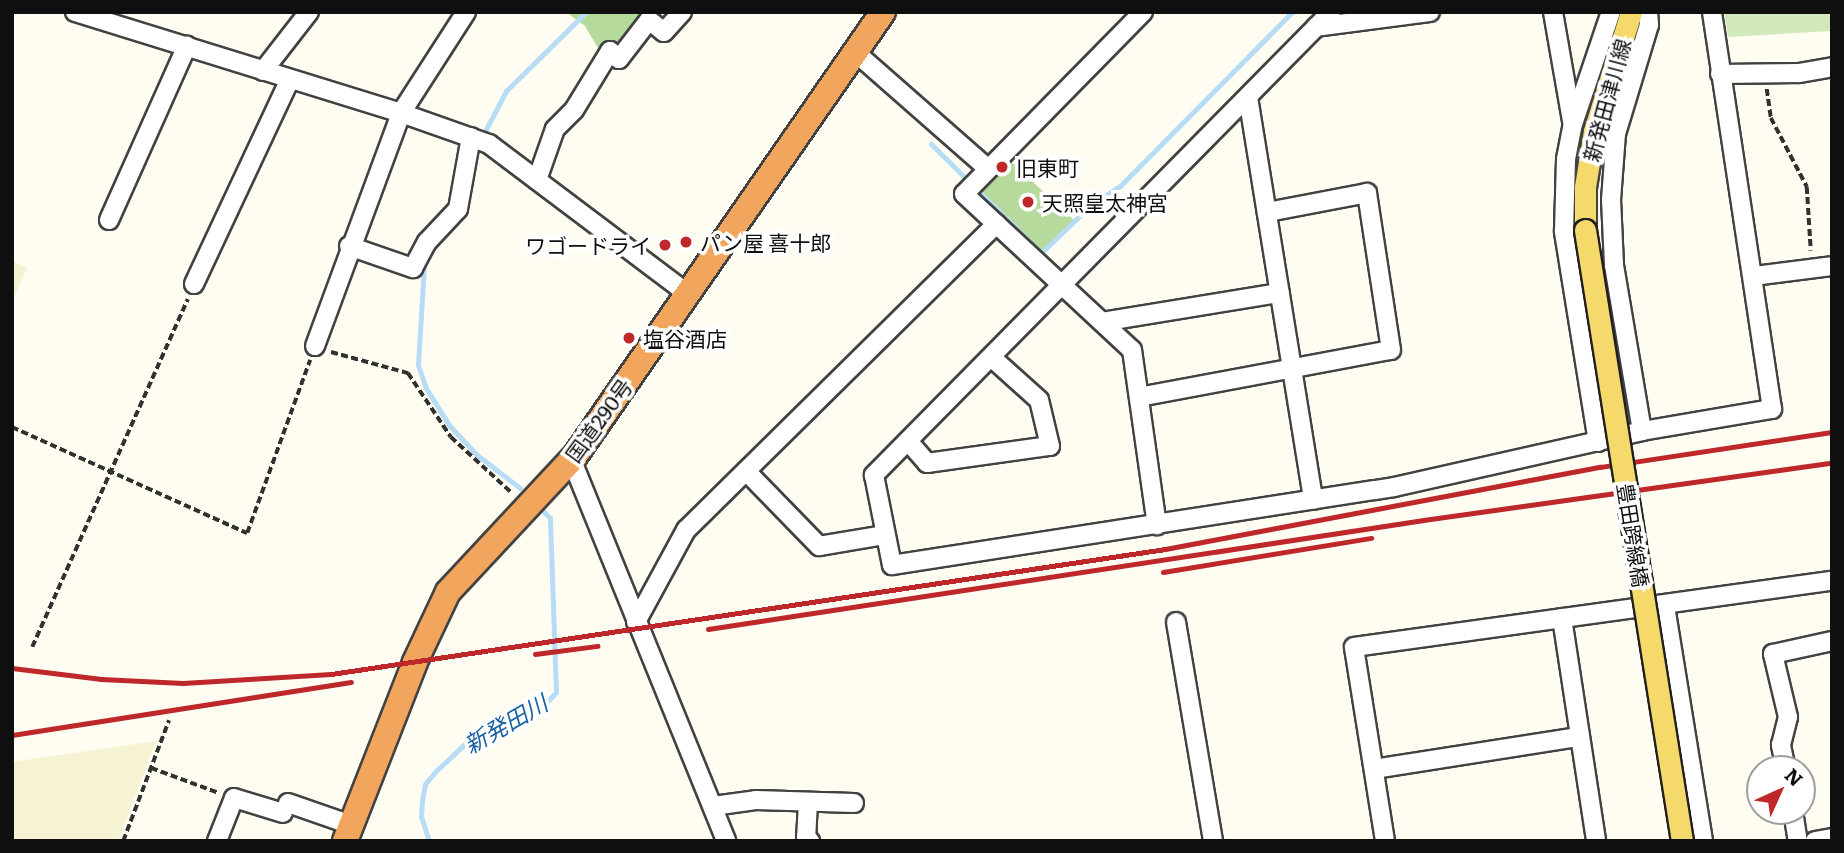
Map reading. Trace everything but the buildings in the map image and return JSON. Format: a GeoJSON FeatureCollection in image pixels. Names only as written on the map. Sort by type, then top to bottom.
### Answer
{"type":"FeatureCollection","features":[{"type":"Feature","properties":{"kind":"highway","name":"国道290号"},"geometry":{"type":"LineString","coordinates":[[348,833],[449,592],[575,456],[883,12]]}},
{"type":"Feature","properties":{"kind":"main road","name":"新発田津川線"},"geometry":{"type":"LineString","coordinates":[[1586,230],[1585,187],[1594,131],[1631,12]]}},
{"type":"Feature","properties":{"kind":"main road","name":"豊田跨線橋"},"geometry":{"type":"LineString","coordinates":[[1586,230],[1682,841]]}},
{"type":"Feature","properties":{"kind":"street"},"geometry":{"type":"LineString","coordinates":[[75,12],[401,113],[489,145],[687,293]]}},
{"type":"Feature","properties":{"kind":"street"},"geometry":{"type":"LineString","coordinates":[[262,71],[309,12]]}},
{"type":"Feature","properties":{"kind":"street"},"geometry":{"type":"LineString","coordinates":[[315,346],[349,246],[401,113],[466,12]]}},
{"type":"Feature","properties":{"kind":"street"},"geometry":{"type":"LineString","coordinates":[[537,180],[555,129],[574,110],[610,51],[619,59],[649,20],[664,32],[682,12]]}},
{"type":"Feature","properties":{"kind":"street"},"geometry":{"type":"LineString","coordinates":[[1143,12],[964,194],[1132,350],[1157,524]]}},
{"type":"Feature","properties":{"kind":"street"},"geometry":{"type":"LineString","coordinates":[[1331,12],[874,475],[892,565],[1313,500],[1642,431],[1772,409],[1712,12]]}},
{"type":"Feature","properties":{"kind":"street"},"geometry":{"type":"LineString","coordinates":[[1316,27],[1430,12]]}},
{"type":"Feature","properties":{"kind":"street"},"geometry":{"type":"LineString","coordinates":[[1553,12],[1573,124]]}},
{"type":"Feature","properties":{"kind":"street"},"geometry":{"type":"LineString","coordinates":[[1598,442],[1564,231],[1566,159],[1573,124],[1611,12]]}},
{"type":"Feature","properties":{"kind":"street"},"geometry":{"type":"LineString","coordinates":[[1642,431],[1614,265],[1611,200],[1616,134],[1649,25],[1648,12]]}},
{"type":"Feature","properties":{"kind":"street"},"geometry":{"type":"LineString","coordinates":[[108,220],[187,46]]}},
{"type":"Feature","properties":{"kind":"street"},"geometry":{"type":"LineString","coordinates":[[855,52],[988,169]]}},
{"type":"Feature","properties":{"kind":"street"},"geometry":{"type":"LineString","coordinates":[[1720,74],[1832,67]]}},
{"type":"Feature","properties":{"kind":"street"},"geometry":{"type":"LineString","coordinates":[[194,284],[290,79]]}},
{"type":"Feature","properties":{"kind":"street"},"geometry":{"type":"LineString","coordinates":[[1248,97],[1313,500]]}},
{"type":"Feature","properties":{"kind":"street"},"geometry":{"type":"LineString","coordinates":[[349,246],[414,268],[427,242],[458,209],[471,137]]}},
{"type":"Feature","properties":{"kind":"street"},"geometry":{"type":"LineString","coordinates":[[1139,397],[1391,349],[1367,193],[1266,212]]}},
{"type":"Feature","properties":{"kind":"street"},"geometry":{"type":"LineString","coordinates":[[636,622],[686,530],[996,223]]}},
{"type":"Feature","properties":{"kind":"street"},"geometry":{"type":"LineString","coordinates":[[1754,276],[1832,266]]}},
{"type":"Feature","properties":{"kind":"street"},"geometry":{"type":"LineString","coordinates":[[1102,321],[1280,293]]}},
{"type":"Feature","properties":{"kind":"street"},"geometry":{"type":"LineString","coordinates":[[908,441],[927,463],[1049,446],[1039,400],[991,356]]}},
{"type":"Feature","properties":{"kind":"street"},"geometry":{"type":"LineString","coordinates":[[575,456],[574,466],[726,841]]}},
{"type":"Feature","properties":{"kind":"street"},"geometry":{"type":"LineString","coordinates":[[746,471],[819,546],[886,535]]}},
{"type":"Feature","properties":{"kind":"street"},"geometry":{"type":"LineString","coordinates":[[1385,841],[1354,647],[1832,581]]}},
{"type":"Feature","properties":{"kind":"street"},"geometry":{"type":"LineString","coordinates":[[1665,606],[1703,841]]}},
{"type":"Feature","properties":{"kind":"street"},"geometry":{"type":"LineString","coordinates":[[1562,618],[1578,737],[1596,841]]}},
{"type":"Feature","properties":{"kind":"street"},"geometry":{"type":"LineString","coordinates":[[1176,622],[1213,841]]}},
{"type":"Feature","properties":{"kind":"street"},"geometry":{"type":"LineString","coordinates":[[1784,755],[1782,745],[1788,718],[1773,654],[1832,641]]}},
{"type":"Feature","properties":{"kind":"street"},"geometry":{"type":"LineString","coordinates":[[1374,769],[1578,737]]}},
{"type":"Feature","properties":{"kind":"street"},"geometry":{"type":"LineString","coordinates":[[217,841],[234,798],[286,808],[348,833]]}},
{"type":"Feature","properties":{"kind":"street"},"geometry":{"type":"LineString","coordinates":[[713,806],[757,800],[854,803]]}},
{"type":"Feature","properties":{"kind":"street"},"geometry":{"type":"LineString","coordinates":[[808,802],[806,837],[810,841]]}},
{"type":"Feature","properties":{"kind":"street"},"geometry":{"type":"LineString","coordinates":[[1815,841],[1832,838]]}},
{"type":"Feature","properties":{"kind":"path"},"geometry":{"type":"LineString","coordinates":[[1765,73],[1771,118],[1807,187],[1812,269]]}},
{"type":"Feature","properties":{"kind":"path"},"geometry":{"type":"LineString","coordinates":[[32,646],[108,471],[194,284]]}},
{"type":"Feature","properties":{"kind":"path"},"geometry":{"type":"LineString","coordinates":[[12,426],[247,533],[315,346],[352,361],[408,373],[451,438],[527,506]]}},
{"type":"Feature","properties":{"kind":"path"},"geometry":{"type":"LineString","coordinates":[[123,841],[169,720]]}},
{"type":"Feature","properties":{"kind":"path"},"geometry":{"type":"LineString","coordinates":[[151,768],[234,798]]}},
{"type":"Feature","properties":{"kind":"shaded area"},"geometry":{"type":"Polygon","coordinates":[[[12,261],[27,268],[12,301],[12,261]]]}},
{"type":"Feature","properties":{"kind":"shaded area"},"geometry":{"type":"Polygon","coordinates":[[[156,741],[118,841],[12,841],[12,762],[156,741]]]}},
{"type":"Feature","properties":{"kind":"green space"},"geometry":{"type":"Polygon","coordinates":[[[566,12],[651,12],[620,49],[598,48],[585,26],[566,12]]]}},
{"type":"Feature","properties":{"kind":"green space"},"geometry":{"type":"Polygon","coordinates":[[[1724,12],[1832,12],[1832,31],[1728,37],[1724,12]]]}},
{"type":"Feature","properties":{"kind":"green space"},"geometry":{"type":"Polygon","coordinates":[[[1007,158],[1075,221],[1040,258],[974,193],[1007,158]]]}},
{"type":"Feature","properties":{"kind":"waterway","name":"新発田川"},"geometry":{"type":"LineString","coordinates":[[482,137],[506,91],[586,12]]}},
{"type":"Feature","properties":{"kind":"waterway"},"geometry":{"type":"LineString","coordinates":[[931,144],[1041,253],[1092,204],[1120,186],[1292,12]]}},
{"type":"Feature","properties":{"kind":"waterway","name":"新発田川"},"geometry":{"type":"LineString","coordinates":[[424,266],[418,365],[426,388],[449,425],[477,455],[520,488]]}},
{"type":"Feature","properties":{"kind":"waterway","name":"新発田川"},"geometry":{"type":"LineString","coordinates":[[429,841],[421,817],[422,800],[425,784],[436,771],[471,738],[506,718],[545,704],[556,692],[550,518],[542,510]]}},
{"type":"Feature","properties":{"kind":"railway"},"geometry":{"type":"LineString","coordinates":[[12,668],[101,679],[183,683],[331,674],[1165,549],[1600,467],[1832,432]]}},
{"type":"Feature","properties":{"kind":"railway"},"geometry":{"type":"LineString","coordinates":[[708,629],[1424,520],[1832,463]]}},
{"type":"Feature","properties":{"kind":"railway"},"geometry":{"type":"LineString","coordinates":[[1163,572],[1371,538]]}},
{"type":"Feature","properties":{"kind":"railway"},"geometry":{"type":"LineString","coordinates":[[535,654],[597,646]]}},
{"type":"Feature","properties":{"kind":"railway"},"geometry":{"type":"LineString","coordinates":[[12,735],[351,682]]}},
{"type":"Feature","properties":{"kind":"place","name":"旧東町"},"geometry":{"type":"Point","coordinates":[1002,167]}},
{"type":"Feature","properties":{"kind":"place","name":"天照皇太神宮"},"geometry":{"type":"Point","coordinates":[1028,202]}},
{"type":"Feature","properties":{"kind":"place","name":"パン屋 喜十郎"},"geometry":{"type":"Point","coordinates":[686,242]}},
{"type":"Feature","properties":{"kind":"place","name":"ワゴードライ"},"geometry":{"type":"Point","coordinates":[665,245]}},
{"type":"Feature","properties":{"kind":"place","name":"塩谷酒店"},"geometry":{"type":"Point","coordinates":[629,338]}}]}
